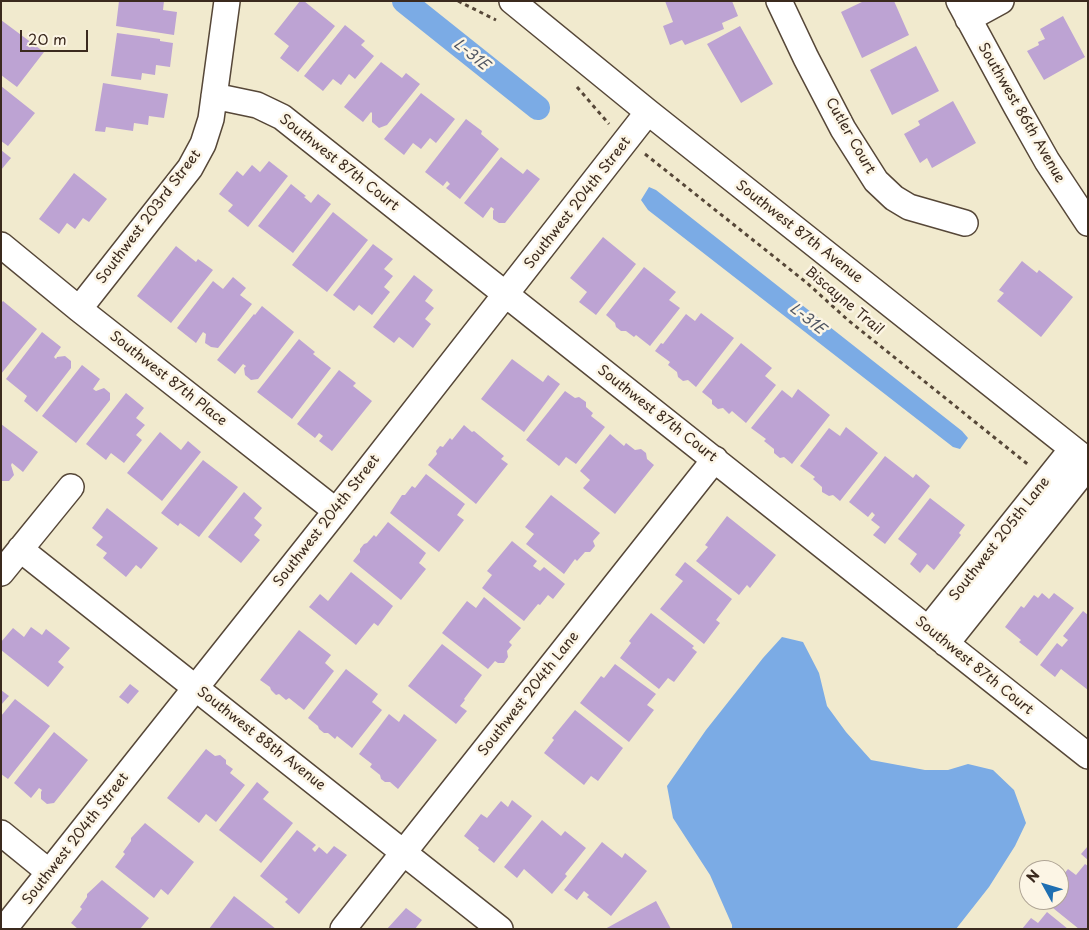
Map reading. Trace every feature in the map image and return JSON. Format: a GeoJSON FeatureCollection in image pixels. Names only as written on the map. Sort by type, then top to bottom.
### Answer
{"type":"FeatureCollection","features":[{"type":"Feature","properties":{"kind":"street","name":"Southwest 203rd Street"},"geometry":{"type":"LineString","coordinates":[[79,309],[190,168],[206,136],[214,96],[227,1]]}},
{"type":"Feature","properties":{"kind":"street","name":"Southwest 87th Avenue"},"geometry":{"type":"LineString","coordinates":[[512,1],[1082,459]]}},
{"type":"Feature","properties":{"kind":"street","name":"Cutler Court"},"geometry":{"type":"LineString","coordinates":[[779,1],[806,58],[844,129],[876,181],[894,198],[909,207],[965,223]]}},
{"type":"Feature","properties":{"kind":"street"},"geometry":{"type":"LineString","coordinates":[[963,10],[1001,1]]}},
{"type":"Feature","properties":{"kind":"street","name":"Southwest 86th Avenue"},"geometry":{"type":"LineString","coordinates":[[963,10],[1047,160],[1088,223]]}},
{"type":"Feature","properties":{"kind":"street","name":"Southwest 87th Court"},"geometry":{"type":"LineString","coordinates":[[214,96],[263,107],[282,117],[1088,756]]}},
{"type":"Feature","properties":{"kind":"street","name":"Southwest 204th Street"},"geometry":{"type":"LineString","coordinates":[[4,929],[336,511],[648,112]]}},
{"type":"Feature","properties":{"kind":"street","name":"Southwest 87th Place"},"geometry":{"type":"LineString","coordinates":[[1,245],[79,309],[336,511]]}},
{"type":"Feature","properties":{"kind":"street","name":"Southwest 204th Lane"},"geometry":{"type":"LineString","coordinates":[[343,929],[714,459]]}},
{"type":"Feature","properties":{"kind":"street","name":"Southwest 205th Lane"},"geometry":{"type":"LineString","coordinates":[[937,637],[1082,459]]}},
{"type":"Feature","properties":{"kind":"street"},"geometry":{"type":"LineString","coordinates":[[1,573],[71,487]]}},
{"type":"Feature","properties":{"kind":"street","name":"Southwest 88th Avenue"},"geometry":{"type":"LineString","coordinates":[[20,549],[500,929]]}},
{"type":"Feature","properties":{"kind":"street"},"geometry":{"type":"LineString","coordinates":[[1,833],[49,872]]}},
{"type":"Feature","properties":{"kind":"path"},"geometry":{"type":"LineString","coordinates":[[458,1],[499,22]]}},
{"type":"Feature","properties":{"kind":"path"},"geometry":{"type":"LineString","coordinates":[[574,84],[606,122],[615,129]]}},
{"type":"Feature","properties":{"kind":"path","name":"Biscayne Trail"},"geometry":{"type":"LineString","coordinates":[[642,151],[1032,468]]}},
{"type":"Feature","properties":{"kind":"water","name":"L-31E"},"geometry":{"type":"Polygon","coordinates":[[[649,187],[656,190],[962,431],[968,438],[960,449],[953,447],[648,210],[641,200],[649,187]]]}},
{"type":"Feature","properties":{"kind":"water"},"geometry":{"type":"Polygon","coordinates":[[[782,637],[803,642],[819,673],[827,706],[846,732],[871,760],[925,770],[948,770],[968,764],[993,770],[1014,790],[1026,823],[1015,846],[989,887],[956,929],[732,929],[732,925],[710,875],[673,818],[667,786],[706,730],[782,637]]]}},
{"type":"Feature","properties":{"kind":"building"},"geometry":{"type":"Polygon","coordinates":[[[119,1],[164,1],[163,10],[177,12],[174,35],[116,26],[119,1]]]}},
{"type":"Feature","properties":{"kind":"building"},"geometry":{"type":"Polygon","coordinates":[[[300,1],[304,1],[335,26],[298,72],[280,58],[289,46],[274,34],[300,1]]]}},
{"type":"Feature","properties":{"kind":"building"},"geometry":{"type":"Polygon","coordinates":[[[665,1],[732,1],[738,16],[722,23],[724,29],[685,45],[682,40],[670,45],[663,26],[673,22],[665,1]]]}},
{"type":"Feature","properties":{"kind":"building"},"geometry":{"type":"Polygon","coordinates":[[[864,1],[894,1],[909,35],[862,58],[841,12],[864,1]]]}},
{"type":"Feature","properties":{"kind":"building"},"geometry":{"type":"Polygon","coordinates":[[[1063,16],[1085,57],[1044,80],[1027,51],[1039,45],[1038,42],[1045,39],[1040,29],[1063,16]]]}},
{"type":"Feature","properties":{"kind":"building"},"geometry":{"type":"Polygon","coordinates":[[[1,20],[44,52],[17,87],[1,75],[1,20]]]}},
{"type":"Feature","properties":{"kind":"building"},"geometry":{"type":"Polygon","coordinates":[[[345,25],[365,41],[361,45],[374,56],[355,79],[349,74],[341,85],[333,79],[323,91],[304,76],[345,25]]]}},
{"type":"Feature","properties":{"kind":"building"},"geometry":{"type":"Polygon","coordinates":[[[740,26],[773,84],[741,103],[707,44],[740,26]]]}},
{"type":"Feature","properties":{"kind":"building"},"geometry":{"type":"Polygon","coordinates":[[[117,33],[160,39],[160,41],[173,43],[170,67],[156,65],[155,75],[142,73],[141,80],[111,76],[117,33]]]}},
{"type":"Feature","properties":{"kind":"building"},"geometry":{"type":"Polygon","coordinates":[[[916,46],[939,91],[892,115],[870,70],[916,46]]]}},
{"type":"Feature","properties":{"kind":"building"},"geometry":{"type":"Polygon","coordinates":[[[381,62],[402,78],[406,73],[420,84],[387,125],[379,128],[372,122],[371,112],[363,122],[344,107],[381,62]]]}},
{"type":"Feature","properties":{"kind":"building"},"geometry":{"type":"Polygon","coordinates":[[[103,83],[168,94],[164,118],[149,116],[148,125],[134,123],[133,131],[106,127],[105,132],[95,131],[103,83]]]}},
{"type":"Feature","properties":{"kind":"building"},"geometry":{"type":"Polygon","coordinates":[[[1,86],[35,113],[8,146],[1,141],[1,86]]]}},
{"type":"Feature","properties":{"kind":"building"},"geometry":{"type":"Polygon","coordinates":[[[421,93],[455,119],[436,143],[430,138],[421,149],[413,143],[404,155],[384,139],[421,93]]]}},
{"type":"Feature","properties":{"kind":"building"},"geometry":{"type":"Polygon","coordinates":[[[953,101],[976,143],[932,168],[927,158],[920,163],[904,134],[920,125],[918,121],[953,101]]]}},
{"type":"Feature","properties":{"kind":"building"},"geometry":{"type":"Polygon","coordinates":[[[466,119],[482,131],[481,134],[499,149],[460,199],[446,188],[450,184],[447,181],[443,186],[425,172],[466,119]]]}},
{"type":"Feature","properties":{"kind":"building"},"geometry":{"type":"Polygon","coordinates":[[[1,150],[11,158],[1,170],[1,150]]]}},
{"type":"Feature","properties":{"kind":"building"},"geometry":{"type":"Polygon","coordinates":[[[501,157],[523,174],[527,169],[540,179],[505,223],[499,223],[493,219],[494,209],[491,207],[483,218],[464,203],[501,157]]]}},
{"type":"Feature","properties":{"kind":"building"},"geometry":{"type":"Polygon","coordinates":[[[269,161],[288,176],[248,227],[228,211],[233,205],[219,194],[237,171],[243,176],[252,165],[260,172],[269,161]]]}},
{"type":"Feature","properties":{"kind":"building"},"geometry":{"type":"Polygon","coordinates":[[[74,173],[107,199],[89,222],[83,218],[75,229],[67,223],[59,234],[39,219],[74,173]]]}},
{"type":"Feature","properties":{"kind":"building"},"geometry":{"type":"Polygon","coordinates":[[[291,184],[306,196],[304,197],[311,203],[318,194],[331,204],[293,253],[258,226],[291,184]]]}},
{"type":"Feature","properties":{"kind":"building"},"geometry":{"type":"Polygon","coordinates":[[[333,212],[368,240],[327,292],[292,265],[333,212]]]}},
{"type":"Feature","properties":{"kind":"building"},"geometry":{"type":"Polygon","coordinates":[[[603,237],[636,264],[596,315],[579,302],[587,292],[570,278],[603,237]]]}},
{"type":"Feature","properties":{"kind":"building"},"geometry":{"type":"Polygon","coordinates":[[[373,244],[393,259],[384,269],[393,276],[384,287],[390,292],[372,315],[359,305],[354,311],[333,295],[373,244]]]}},
{"type":"Feature","properties":{"kind":"building"},"geometry":{"type":"Polygon","coordinates":[[[176,246],[196,262],[198,259],[213,270],[171,323],[137,296],[176,246]]]}},
{"type":"Feature","properties":{"kind":"building"},"geometry":{"type":"Polygon","coordinates":[[[1022,261],[1037,273],[1039,270],[1073,297],[1041,337],[997,301],[1004,293],[999,290],[1022,261]]]}},
{"type":"Feature","properties":{"kind":"building"},"geometry":{"type":"Polygon","coordinates":[[[644,267],[676,292],[669,300],[680,308],[650,346],[636,335],[634,337],[626,331],[621,331],[606,315],[644,267]]]}},
{"type":"Feature","properties":{"kind":"building"},"geometry":{"type":"Polygon","coordinates":[[[414,275],[433,290],[425,301],[434,308],[425,319],[431,324],[413,348],[399,337],[394,343],[373,327],[414,275]]]}},
{"type":"Feature","properties":{"kind":"building"},"geometry":{"type":"Polygon","coordinates":[[[233,277],[246,288],[240,295],[252,304],[218,348],[211,347],[205,343],[206,334],[203,332],[196,343],[177,328],[213,281],[223,289],[233,277]]]}},
{"type":"Feature","properties":{"kind":"building"},"geometry":{"type":"Polygon","coordinates":[[[3,301],[37,329],[1,374],[1,303],[3,301]]]}},
{"type":"Feature","properties":{"kind":"building"},"geometry":{"type":"Polygon","coordinates":[[[262,306],[294,332],[258,379],[251,380],[245,375],[244,368],[246,366],[243,364],[235,374],[217,360],[262,306]]]}},
{"type":"Feature","properties":{"kind":"building"},"geometry":{"type":"Polygon","coordinates":[[[701,313],[734,338],[696,387],[688,380],[683,381],[678,377],[677,372],[668,365],[670,362],[655,351],[661,343],[663,344],[686,314],[695,321],[701,313]]]}},
{"type":"Feature","properties":{"kind":"building"},"geometry":{"type":"Polygon","coordinates":[[[42,332],[61,347],[54,357],[56,359],[57,357],[65,356],[71,361],[71,368],[37,412],[24,401],[27,396],[6,379],[42,332]]]}},
{"type":"Feature","properties":{"kind":"building"},"geometry":{"type":"Polygon","coordinates":[[[299,339],[315,352],[313,354],[331,368],[292,419],[257,392],[299,339]]]}},
{"type":"Feature","properties":{"kind":"building"},"geometry":{"type":"Polygon","coordinates":[[[741,343],[772,368],[765,376],[776,385],[746,423],[732,411],[729,414],[723,408],[718,409],[712,404],[712,400],[702,392],[741,343]]]}},
{"type":"Feature","properties":{"kind":"building"},"geometry":{"type":"Polygon","coordinates":[[[512,359],[543,382],[548,375],[560,384],[524,432],[481,399],[512,359]]]}},
{"type":"Feature","properties":{"kind":"building"},"geometry":{"type":"Polygon","coordinates":[[[82,365],[100,379],[93,389],[96,391],[104,388],[110,393],[110,400],[76,443],[42,416],[82,365]]]}},
{"type":"Feature","properties":{"kind":"building"},"geometry":{"type":"Polygon","coordinates":[[[339,370],[356,383],[353,386],[372,401],[332,451],[319,441],[323,436],[319,433],[315,438],[297,424],[339,370]]]}},
{"type":"Feature","properties":{"kind":"building"},"geometry":{"type":"Polygon","coordinates":[[[798,389],[830,415],[792,464],[784,457],[780,458],[774,453],[774,449],[764,441],[766,439],[751,428],[782,390],[792,398],[798,389]]]}},
{"type":"Feature","properties":{"kind":"building"},"geometry":{"type":"Polygon","coordinates":[[[565,391],[575,398],[579,397],[586,402],[586,407],[593,413],[591,416],[605,427],[576,464],[566,457],[559,466],[526,440],[565,391]]]}},
{"type":"Feature","properties":{"kind":"building"},"geometry":{"type":"Polygon","coordinates":[[[126,393],[144,408],[136,418],[145,425],[136,435],[142,440],[124,463],[111,453],[106,460],[86,444],[126,393]]]}},
{"type":"Feature","properties":{"kind":"building"},"geometry":{"type":"Polygon","coordinates":[[[1,424],[38,452],[23,472],[12,463],[14,475],[9,481],[1,481],[1,424]]]}},
{"type":"Feature","properties":{"kind":"building"},"geometry":{"type":"Polygon","coordinates":[[[464,425],[504,456],[501,459],[508,464],[476,504],[428,465],[437,454],[436,451],[440,446],[443,447],[450,438],[452,440],[464,425]]]}},
{"type":"Feature","properties":{"kind":"building"},"geometry":{"type":"Polygon","coordinates":[[[846,427],[878,453],[840,501],[833,495],[829,496],[822,492],[822,487],[813,479],[815,477],[800,466],[829,428],[840,436],[846,427]]]}},
{"type":"Feature","properties":{"kind":"building"},"geometry":{"type":"Polygon","coordinates":[[[160,432],[181,450],[188,441],[201,452],[162,501],[127,473],[160,432]]]}},
{"type":"Feature","properties":{"kind":"building"},"geometry":{"type":"Polygon","coordinates":[[[610,434],[624,446],[626,443],[635,450],[641,449],[646,453],[647,459],[654,465],[615,514],[583,488],[590,480],[580,471],[610,434]]]}},
{"type":"Feature","properties":{"kind":"building"},"geometry":{"type":"Polygon","coordinates":[[[885,456],[913,478],[916,474],[930,486],[885,544],[873,535],[880,527],[871,520],[875,515],[872,512],[868,517],[849,502],[885,456]]]}},
{"type":"Feature","properties":{"kind":"building"},"geometry":{"type":"Polygon","coordinates":[[[203,460],[238,487],[199,537],[180,523],[178,526],[161,513],[203,460]]]}},
{"type":"Feature","properties":{"kind":"building"},"geometry":{"type":"Polygon","coordinates":[[[426,474],[465,504],[457,515],[464,520],[439,552],[390,513],[402,495],[405,495],[412,486],[415,488],[426,474]]]}},
{"type":"Feature","properties":{"kind":"building"},"geometry":{"type":"Polygon","coordinates":[[[244,492],[262,508],[254,518],[262,525],[254,535],[260,540],[241,563],[208,537],[244,492]]]}},
{"type":"Feature","properties":{"kind":"building"},"geometry":{"type":"Polygon","coordinates":[[[551,495],[600,533],[593,541],[595,546],[590,552],[585,552],[577,561],[575,559],[564,574],[526,544],[534,534],[525,527],[551,495]]]}},
{"type":"Feature","properties":{"kind":"building"},"geometry":{"type":"Polygon","coordinates":[[[930,498],[965,525],[959,533],[961,535],[934,570],[927,564],[920,573],[910,564],[917,554],[898,539],[930,498]]]}},
{"type":"Feature","properties":{"kind":"building"},"geometry":{"type":"Polygon","coordinates":[[[107,508],[158,548],[141,569],[136,565],[126,577],[103,558],[107,553],[96,545],[103,537],[92,528],[107,508]]]}},
{"type":"Feature","properties":{"kind":"building"},"geometry":{"type":"Polygon","coordinates":[[[727,516],[776,555],[750,588],[747,585],[739,595],[696,561],[708,547],[705,545],[727,516]]]}},
{"type":"Feature","properties":{"kind":"building"},"geometry":{"type":"Polygon","coordinates":[[[388,522],[426,553],[419,563],[426,569],[401,600],[353,561],[364,544],[374,535],[376,537],[388,522]]]}},
{"type":"Feature","properties":{"kind":"building"},"geometry":{"type":"Polygon","coordinates":[[[512,541],[537,561],[533,566],[540,571],[544,567],[565,584],[553,599],[548,595],[540,605],[538,604],[524,621],[482,588],[492,575],[487,571],[512,541]]]}},
{"type":"Feature","properties":{"kind":"building"},"geometry":{"type":"Polygon","coordinates":[[[685,562],[732,599],[716,620],[720,623],[704,644],[660,609],[683,581],[675,575],[685,562]]]}},
{"type":"Feature","properties":{"kind":"building"},"geometry":{"type":"Polygon","coordinates":[[[351,572],[393,606],[378,626],[374,623],[356,645],[309,607],[320,594],[328,601],[351,572]]]}},
{"type":"Feature","properties":{"kind":"building"},"geometry":{"type":"Polygon","coordinates":[[[1042,593],[1049,599],[1054,593],[1074,608],[1037,656],[1019,642],[1021,640],[1005,627],[1021,606],[1024,608],[1034,595],[1038,598],[1042,593]]]}},
{"type":"Feature","properties":{"kind":"building"},"geometry":{"type":"Polygon","coordinates":[[[484,597],[521,628],[509,642],[512,645],[507,651],[508,657],[504,663],[495,661],[488,669],[442,633],[467,601],[476,608],[484,597]]]}},
{"type":"Feature","properties":{"kind":"building"},"geometry":{"type":"Polygon","coordinates":[[[1083,611],[1088,615],[1088,690],[1061,669],[1055,677],[1040,665],[1057,643],[1062,647],[1068,640],[1063,636],[1083,611]]]}},
{"type":"Feature","properties":{"kind":"building"},"geometry":{"type":"Polygon","coordinates":[[[651,613],[694,646],[692,648],[697,652],[674,682],[668,678],[659,689],[620,658],[631,643],[629,641],[651,613]]]}},
{"type":"Feature","properties":{"kind":"building"},"geometry":{"type":"Polygon","coordinates":[[[31,627],[42,635],[46,629],[70,648],[58,662],[64,667],[48,687],[1,650],[1,642],[13,628],[24,637],[31,627]]]}},
{"type":"Feature","properties":{"kind":"building"},"geometry":{"type":"Polygon","coordinates":[[[299,630],[331,655],[325,663],[334,671],[304,710],[289,698],[286,700],[279,694],[276,695],[270,687],[260,680],[299,630]]]}},
{"type":"Feature","properties":{"kind":"building"},"geometry":{"type":"Polygon","coordinates":[[[442,644],[482,675],[460,706],[467,711],[456,724],[408,686],[442,644]]]}},
{"type":"Feature","properties":{"kind":"building"},"geometry":{"type":"Polygon","coordinates":[[[615,664],[656,694],[647,705],[654,710],[629,742],[580,703],[601,676],[604,678],[615,664]]]}},
{"type":"Feature","properties":{"kind":"building"},"geometry":{"type":"Polygon","coordinates":[[[346,669],[378,694],[372,702],[382,710],[352,748],[337,736],[335,739],[328,733],[324,733],[308,718],[346,669]]]}},
{"type":"Feature","properties":{"kind":"building"},"geometry":{"type":"Polygon","coordinates":[[[130,684],[139,691],[128,704],[119,697],[130,684]]]}},
{"type":"Feature","properties":{"kind":"building"},"geometry":{"type":"Polygon","coordinates":[[[1,690],[9,696],[1,705],[1,690]]]}},
{"type":"Feature","properties":{"kind":"building"},"geometry":{"type":"Polygon","coordinates":[[[15,699],[50,726],[8,779],[1,774],[1,716],[15,699]]]}},
{"type":"Feature","properties":{"kind":"building"},"geometry":{"type":"Polygon","coordinates":[[[575,710],[623,748],[598,781],[591,776],[584,785],[544,753],[554,740],[552,738],[575,710]]]}},
{"type":"Feature","properties":{"kind":"building"},"geometry":{"type":"Polygon","coordinates":[[[389,714],[399,722],[404,714],[437,740],[398,789],[390,782],[385,782],[381,779],[380,775],[370,767],[372,764],[359,754],[389,714]]]}},
{"type":"Feature","properties":{"kind":"building"},"geometry":{"type":"Polygon","coordinates":[[[54,732],[88,760],[54,803],[47,804],[41,799],[42,790],[39,788],[31,798],[14,783],[54,732]]]}},
{"type":"Feature","properties":{"kind":"building"},"geometry":{"type":"Polygon","coordinates":[[[206,749],[215,756],[220,755],[226,760],[226,764],[233,769],[230,773],[245,785],[216,822],[206,814],[199,823],[167,798],[206,749]]]}},
{"type":"Feature","properties":{"kind":"building"},"geometry":{"type":"Polygon","coordinates":[[[257,782],[269,792],[263,799],[293,823],[261,863],[219,830],[257,782]]]}},
{"type":"Feature","properties":{"kind":"building"},"geometry":{"type":"Polygon","coordinates":[[[512,800],[532,816],[494,863],[464,836],[481,814],[487,818],[501,801],[508,807],[512,800]]]}},
{"type":"Feature","properties":{"kind":"building"},"geometry":{"type":"Polygon","coordinates":[[[542,820],[561,836],[565,831],[586,848],[552,894],[524,869],[517,878],[504,867],[542,820]]]}},
{"type":"Feature","properties":{"kind":"building"},"geometry":{"type":"Polygon","coordinates":[[[145,823],[194,862],[168,895],[161,889],[154,898],[115,867],[125,854],[123,852],[131,838],[145,823]]]}},
{"type":"Feature","properties":{"kind":"building"},"geometry":{"type":"Polygon","coordinates":[[[297,830],[316,845],[312,849],[315,852],[319,847],[327,854],[334,846],[347,855],[299,914],[285,902],[288,899],[260,876],[297,830]]]}},
{"type":"Feature","properties":{"kind":"building"},"geometry":{"type":"Polygon","coordinates":[[[602,842],[622,858],[625,853],[647,871],[611,916],[587,897],[589,895],[584,891],[577,900],[564,890],[602,842]]]}},
{"type":"Feature","properties":{"kind":"building"},"geometry":{"type":"Polygon","coordinates":[[[1088,846],[1088,860],[1081,854],[1088,846]]]}},
{"type":"Feature","properties":{"kind":"building"},"geometry":{"type":"Polygon","coordinates":[[[1085,864],[1088,866],[1088,929],[1079,929],[1055,910],[1069,910],[1069,870],[1076,875],[1085,864]]]}},
{"type":"Feature","properties":{"kind":"building"},"geometry":{"type":"Polygon","coordinates":[[[102,880],[149,918],[140,929],[78,929],[71,923],[82,909],[80,907],[87,894],[102,880]]]}},
{"type":"Feature","properties":{"kind":"building"},"geometry":{"type":"Polygon","coordinates":[[[234,896],[276,929],[209,929],[234,896]]]}},
{"type":"Feature","properties":{"kind":"building"},"geometry":{"type":"Polygon","coordinates":[[[656,901],[671,929],[605,929],[656,901]]]}},
{"type":"Feature","properties":{"kind":"building"},"geometry":{"type":"Polygon","coordinates":[[[406,908],[422,920],[415,929],[387,929],[406,908]]]}},
{"type":"Feature","properties":{"kind":"building"},"geometry":{"type":"Polygon","coordinates":[[[1047,912],[1068,929],[1022,929],[1031,918],[1038,923],[1047,912]]]}},
{"type":"Feature","properties":{"kind":"waterway","name":"L-31E"},"geometry":{"type":"LineString","coordinates":[[404,1],[538,108]]}}]}
